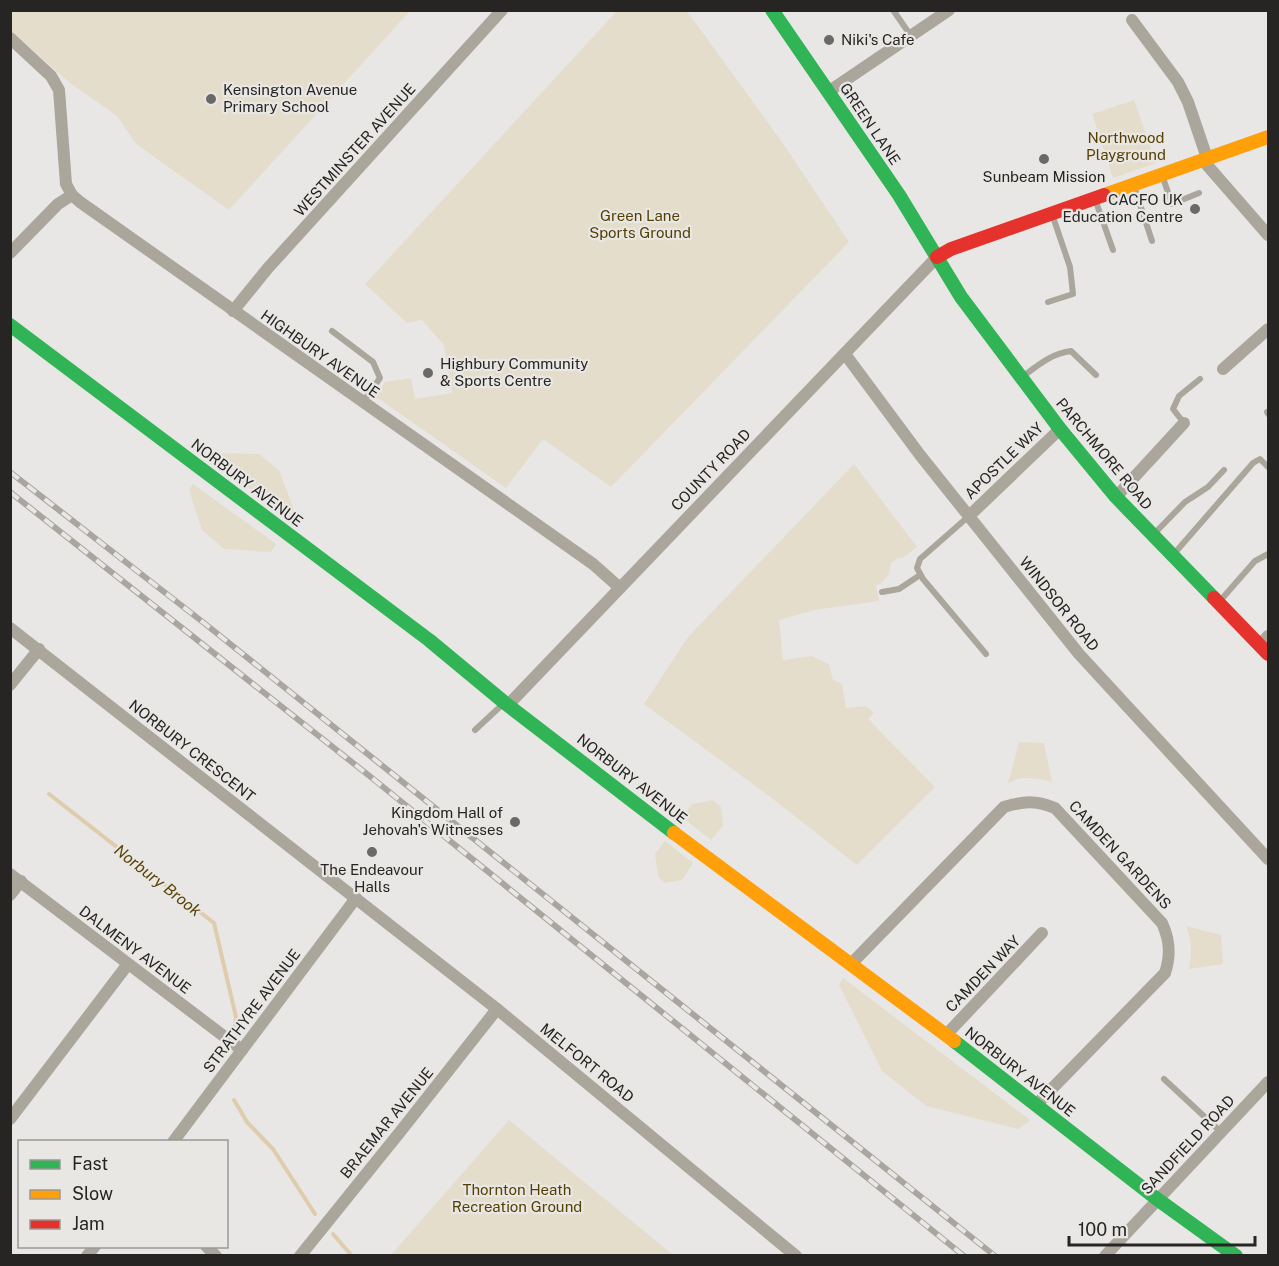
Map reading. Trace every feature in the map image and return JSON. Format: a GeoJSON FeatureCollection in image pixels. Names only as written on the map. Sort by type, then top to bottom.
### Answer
{"type":"FeatureCollection","features":[{"type":"Feature","properties":{"kind":"street","name":"WESTMINSTER AVENUE"},"geometry":{"type":"LineString","coordinates":[[233,311],[268,268],[502,10]]}},
{"type":"Feature","properties":{"kind":"street","name":"GREEN LANE"},"geometry":{"type":"LineString","coordinates":[[772,10],[899,195],[937,258]]}},
{"type":"Feature","properties":{"kind":"street"},"geometry":{"type":"LineString","coordinates":[[828,92],[949,10]]}},
{"type":"Feature","properties":{"kind":"street"},"geometry":{"type":"LineString","coordinates":[[1132,20],[1178,82],[1188,102],[1207,165],[1269,235]]}},
{"type":"Feature","properties":{"kind":"street"},"geometry":{"type":"LineString","coordinates":[[10,38],[51,76],[59,90],[65,177],[68,190],[72,195],[58,204],[10,253]]}},
{"type":"Feature","properties":{"kind":"street"},"geometry":{"type":"LineString","coordinates":[[937,258],[951,249],[1269,137]]}},
{"type":"Feature","properties":{"kind":"street","name":"HIGHBURY AVENUE"},"geometry":{"type":"LineString","coordinates":[[72,195],[593,564],[620,588]]}},
{"type":"Feature","properties":{"kind":"street","name":"COUNTY ROAD"},"geometry":{"type":"LineString","coordinates":[[506,704],[937,258]]}},
{"type":"Feature","properties":{"kind":"street","name":"PARCHMORE ROAD"},"geometry":{"type":"LineString","coordinates":[[937,258],[961,297],[1060,429],[1116,497],[1218,602],[1266,645]]}},
{"type":"Feature","properties":{"kind":"street","name":"NORBURY AVENUE"},"geometry":{"type":"LineString","coordinates":[[10,325],[429,640],[506,704],[707,859],[946,1035],[1157,1199],[1236,1256]]}},
{"type":"Feature","properties":{"kind":"street"},"geometry":{"type":"LineString","coordinates":[[1223,369],[1269,329]]}},
{"type":"Feature","properties":{"kind":"street","name":"WINDSOR ROAD"},"geometry":{"type":"LineString","coordinates":[[845,354],[920,455],[1079,654],[1269,859]]}},
{"type":"Feature","properties":{"kind":"street"},"geometry":{"type":"LineString","coordinates":[[1116,497],[1184,423]]}},
{"type":"Feature","properties":{"kind":"street","name":"APOSTLE WAY"},"geometry":{"type":"LineString","coordinates":[[969,516],[1060,429]]}},
{"type":"Feature","properties":{"kind":"street","name":"NORBURY CRESCENT"},"geometry":{"type":"LineString","coordinates":[[10,628],[356,898]]}},
{"type":"Feature","properties":{"kind":"street"},"geometry":{"type":"LineString","coordinates":[[10,685],[39,649]]}},
{"type":"Feature","properties":{"kind":"street","name":"CAMDEN GARDENS"},"geometry":{"type":"LineString","coordinates":[[851,964],[1004,807],[1019,802],[1040,801],[1055,808],[1162,923],[1168,935],[1170,950],[1165,973],[1036,1105]]}},
{"type":"Feature","properties":{"kind":"street"},"geometry":{"type":"LineString","coordinates":[[10,895],[16,877]]}},
{"type":"Feature","properties":{"kind":"street","name":"DALMENY AVENUE"},"geometry":{"type":"LineString","coordinates":[[16,877],[242,1050]]}},
{"type":"Feature","properties":{"kind":"street","name":"MELFORT ROAD"},"geometry":{"type":"LineString","coordinates":[[356,898],[497,1009],[796,1256]]}},
{"type":"Feature","properties":{"kind":"street","name":"STRATHYRE AVENUE"},"geometry":{"type":"LineString","coordinates":[[174,1140],[356,898]]}},
{"type":"Feature","properties":{"kind":"street","name":"CAMDEN WAY"},"geometry":{"type":"LineString","coordinates":[[946,1035],[1042,933]]}},
{"type":"Feature","properties":{"kind":"street"},"geometry":{"type":"LineString","coordinates":[[10,1119],[128,964]]}},
{"type":"Feature","properties":{"kind":"street","name":"BRAEMAR AVENUE"},"geometry":{"type":"LineString","coordinates":[[300,1256],[497,1009]]}},
{"type":"Feature","properties":{"kind":"street","name":"SANDFIELD ROAD"},"geometry":{"type":"LineString","coordinates":[[1109,1254],[1157,1199],[1269,1082]]}},
{"type":"Feature","properties":{"kind":"lane"},"geometry":{"type":"LineString","coordinates":[[893,10],[911,36]]}},
{"type":"Feature","properties":{"kind":"lane"},"geometry":{"type":"LineString","coordinates":[[1162,174],[1172,204],[1199,193]]}},
{"type":"Feature","properties":{"kind":"lane"},"geometry":{"type":"LineString","coordinates":[[1133,185],[1152,241]]}},
{"type":"Feature","properties":{"kind":"lane"},"geometry":{"type":"LineString","coordinates":[[1095,199],[1113,250]]}},
{"type":"Feature","properties":{"kind":"lane"},"geometry":{"type":"LineString","coordinates":[[1048,302],[1073,294],[1070,267],[1052,213]]}},
{"type":"Feature","properties":{"kind":"lane"},"geometry":{"type":"LineString","coordinates":[[332,331],[373,362],[380,378],[363,403]]}},
{"type":"Feature","properties":{"kind":"lane"},"geometry":{"type":"LineString","coordinates":[[1021,377],[1050,357],[1071,351],[1096,375]]}},
{"type":"Feature","properties":{"kind":"lane"},"geometry":{"type":"LineString","coordinates":[[1184,423],[1173,409],[1174,402],[1200,379]]}},
{"type":"Feature","properties":{"kind":"lane"},"geometry":{"type":"LineString","coordinates":[[1172,555],[1253,463],[1260,459],[1269,467]]}},
{"type":"Feature","properties":{"kind":"lane"},"geometry":{"type":"LineString","coordinates":[[1153,535],[1185,502],[1208,487],[1224,470]]}},
{"type":"Feature","properties":{"kind":"lane"},"geometry":{"type":"LineString","coordinates":[[969,516],[920,558],[917,568],[986,654]]}},
{"type":"Feature","properties":{"kind":"lane"},"geometry":{"type":"LineString","coordinates":[[1218,602],[1255,561],[1269,554]]}},
{"type":"Feature","properties":{"kind":"lane"},"geometry":{"type":"LineString","coordinates":[[882,592],[899,589],[920,574]]}},
{"type":"Feature","properties":{"kind":"lane"},"geometry":{"type":"LineString","coordinates":[[475,730],[506,704]]}},
{"type":"Feature","properties":{"kind":"lane"},"geometry":{"type":"LineString","coordinates":[[1164,1079],[1221,1132]]}},
{"type":"Feature","properties":{"kind":"green space","name":"Kensington Avenue Primary School"},"geometry":{"type":"Polygon","coordinates":[[[11,11],[410,11],[229,210],[136,144],[117,116],[70,83],[11,31],[11,11]]]}},
{"type":"Feature","properties":{"kind":"green space","name":"Green Lane Sports Ground"},"geometry":{"type":"Polygon","coordinates":[[[617,11],[687,11],[784,145],[849,242],[611,487],[543,439],[506,488],[375,396],[385,382],[411,378],[415,399],[452,393],[444,345],[422,320],[407,323],[365,284],[617,11]]]}},
{"type":"Feature","properties":{"kind":"green space","name":"Northwood Playground"},"geometry":{"type":"Polygon","coordinates":[[[1134,100],[1156,163],[1113,178],[1092,114],[1134,100]]]}},
{"type":"Feature","properties":{"kind":"green space"},"geometry":{"type":"Polygon","coordinates":[[[215,453],[259,454],[279,470],[296,515],[291,521],[211,458],[215,453]]]}},
{"type":"Feature","properties":{"kind":"green space"},"geometry":{"type":"Polygon","coordinates":[[[854,464],[917,547],[903,558],[898,558],[891,563],[889,574],[881,584],[876,585],[879,601],[814,610],[779,620],[783,660],[812,656],[829,664],[833,680],[842,684],[846,708],[866,706],[874,713],[868,719],[935,787],[857,865],[769,796],[644,704],[688,637],[854,464]]]}},
{"type":"Feature","properties":{"kind":"green space"},"geometry":{"type":"Polygon","coordinates":[[[193,484],[276,544],[271,552],[224,549],[202,530],[189,490],[193,484]]]}},
{"type":"Feature","properties":{"kind":"green space"},"geometry":{"type":"Polygon","coordinates":[[[1019,742],[1044,743],[1052,782],[1023,778],[1008,784],[1019,742]]]}},
{"type":"Feature","properties":{"kind":"green space"},"geometry":{"type":"Polygon","coordinates":[[[713,800],[721,807],[723,825],[711,840],[682,817],[692,804],[713,800]]]}},
{"type":"Feature","properties":{"kind":"green space"},"geometry":{"type":"Polygon","coordinates":[[[665,841],[693,863],[682,880],[664,883],[658,876],[655,854],[665,841]]]}},
{"type":"Feature","properties":{"kind":"green space"},"geometry":{"type":"Polygon","coordinates":[[[1186,926],[1221,935],[1223,964],[1189,969],[1191,947],[1186,926]]]}},
{"type":"Feature","properties":{"kind":"green space"},"geometry":{"type":"Polygon","coordinates":[[[843,978],[1030,1121],[1018,1129],[926,1106],[882,1071],[839,985],[843,978]]]}},
{"type":"Feature","properties":{"kind":"green space","name":"Thornton Heath Recreation Ground"},"geometry":{"type":"Polygon","coordinates":[[[509,1120],[673,1255],[391,1255],[509,1120]]]}},
{"type":"Feature","properties":{"kind":"waterway","name":"Norbury Brook"},"geometry":{"type":"LineString","coordinates":[[49,794],[214,923],[236,1017],[235,1025]]}},
{"type":"Feature","properties":{"kind":"waterway","name":"Norbury Brook"},"geometry":{"type":"LineString","coordinates":[[234,1100],[247,1122],[273,1149],[315,1214]]}},
{"type":"Feature","properties":{"kind":"waterway","name":"Norbury Brook"},"geometry":{"type":"LineString","coordinates":[[333,1234],[352,1256]]}},
{"type":"Feature","properties":{"kind":"railway"},"geometry":{"type":"LineString","coordinates":[[10,472],[204,623],[995,1256]]}},
{"type":"Feature","properties":{"kind":"railway"},"geometry":{"type":"LineString","coordinates":[[10,492],[372,778],[964,1256]]}},
{"type":"Feature","properties":{"kind":"traffic: fast"},"geometry":{"type":"LineString","coordinates":[[772,10],[899,195],[961,297],[1060,429],[1116,497],[1214,598]]}},
{"type":"Feature","properties":{"kind":"traffic: fast"},"geometry":{"type":"LineString","coordinates":[[10,325],[429,640],[505,703],[674,833]]}},
{"type":"Feature","properties":{"kind":"traffic: fast"},"geometry":{"type":"LineString","coordinates":[[954,1041],[1157,1199],[1236,1256]]}},
{"type":"Feature","properties":{"kind":"traffic: slow"},"geometry":{"type":"LineString","coordinates":[[1104,195],[1268,137]]}},
{"type":"Feature","properties":{"kind":"traffic: slow"},"geometry":{"type":"LineString","coordinates":[[674,833],[954,1041]]}},
{"type":"Feature","properties":{"kind":"traffic: jam"},"geometry":{"type":"LineString","coordinates":[[937,257],[951,249],[1104,195]]}},
{"type":"Feature","properties":{"kind":"traffic: jam"},"geometry":{"type":"LineString","coordinates":[[1214,598],[1268,654]]}},
{"type":"Feature","properties":{"kind":"place","name":"Niki's Cafe"},"geometry":{"type":"Point","coordinates":[829,40]}},
{"type":"Feature","properties":{"kind":"place","name":"Kensington Avenue Primary School"},"geometry":{"type":"Point","coordinates":[211,99]}},
{"type":"Feature","properties":{"kind":"place","name":"Sunbeam Mission"},"geometry":{"type":"Point","coordinates":[1044,159]}},
{"type":"Feature","properties":{"kind":"place","name":"CACFO UK Education Centre"},"geometry":{"type":"Point","coordinates":[1195,209]}},
{"type":"Feature","properties":{"kind":"place","name":"Highbury Community & Sports Centre"},"geometry":{"type":"Point","coordinates":[428,373]}},
{"type":"Feature","properties":{"kind":"place","name":"Kingdom Hall of Jehovah's Witnesses"},"geometry":{"type":"Point","coordinates":[515,822]}},
{"type":"Feature","properties":{"kind":"place","name":"The Endeavour Halls"},"geometry":{"type":"Point","coordinates":[372,852]}}]}
